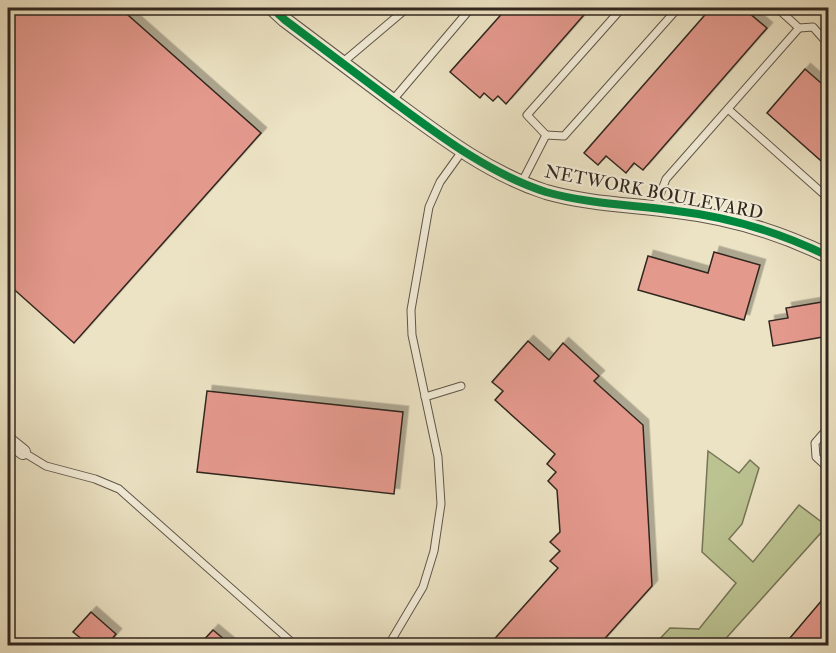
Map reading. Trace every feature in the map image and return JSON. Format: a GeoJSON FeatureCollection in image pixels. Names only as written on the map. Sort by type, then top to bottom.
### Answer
{"type":"FeatureCollection","features":[{"type":"Feature","properties":{"kind":"street","name":"NETWORK BOULEVARD"},"geometry":{"type":"LineString","coordinates":[[272,8],[393,101],[463,150],[522,182],[545,191],[576,198],[690,213],[753,227],[804,244],[828,256]]}},
{"type":"Feature","properties":{"kind":"street"},"geometry":{"type":"LineString","coordinates":[[8,440],[23,452]]}},
{"type":"Feature","properties":{"kind":"lane"},"geometry":{"type":"LineString","coordinates":[[342,63],[407,8]]}},
{"type":"Feature","properties":{"kind":"lane"},"geometry":{"type":"LineString","coordinates":[[393,101],[471,8]]}},
{"type":"Feature","properties":{"kind":"lane"},"geometry":{"type":"LineString","coordinates":[[622,8],[527,115],[546,135],[564,136],[678,8]]}},
{"type":"Feature","properties":{"kind":"lane"},"geometry":{"type":"LineString","coordinates":[[777,8],[799,28]]}},
{"type":"Feature","properties":{"kind":"lane"},"geometry":{"type":"LineString","coordinates":[[655,208],[666,179],[799,28],[813,27],[828,44]]}},
{"type":"Feature","properties":{"kind":"lane"},"geometry":{"type":"LineString","coordinates":[[728,109],[828,198]]}},
{"type":"Feature","properties":{"kind":"lane"},"geometry":{"type":"LineString","coordinates":[[522,182],[546,135]]}},
{"type":"Feature","properties":{"kind":"lane"},"geometry":{"type":"LineString","coordinates":[[388,645],[423,587],[434,551],[441,504],[438,457],[412,335],[411,310],[429,207],[440,182],[463,150]]}},
{"type":"Feature","properties":{"kind":"lane"},"geometry":{"type":"LineString","coordinates":[[425,397],[461,386]]}},
{"type":"Feature","properties":{"kind":"lane"},"geometry":{"type":"LineString","coordinates":[[828,428],[815,443],[816,457],[828,468]]}},
{"type":"Feature","properties":{"kind":"lane"},"geometry":{"type":"LineString","coordinates":[[23,452],[46,466],[95,479],[119,489],[296,645]]}},
{"type":"Feature","properties":{"kind":"green space"},"geometry":{"type":"Polygon","coordinates":[[[708,451],[739,473],[750,460],[759,468],[742,524],[729,539],[753,562],[799,505],[827,526],[720,645],[654,645],[670,628],[699,629],[736,583],[702,552],[708,451]]]}},
{"type":"Feature","properties":{"kind":"building"},"geometry":{"type":"Polygon","coordinates":[[[8,8],[120,8],[261,133],[74,343],[8,284],[8,8]]]}},
{"type":"Feature","properties":{"kind":"building"},"geometry":{"type":"Polygon","coordinates":[[[507,8],[590,8],[506,104],[498,96],[493,101],[484,93],[480,98],[450,72],[507,8]]]}},
{"type":"Feature","properties":{"kind":"building"},"geometry":{"type":"Polygon","coordinates":[[[711,8],[743,8],[767,28],[643,170],[634,163],[626,173],[606,156],[598,165],[584,153],[711,8]]]}},
{"type":"Feature","properties":{"kind":"building"},"geometry":{"type":"Polygon","coordinates":[[[805,69],[828,89],[828,167],[767,113],[805,69]]]}},
{"type":"Feature","properties":{"kind":"building"},"geometry":{"type":"Polygon","coordinates":[[[714,252],[760,265],[744,320],[638,290],[648,256],[708,273],[714,252]]]}},
{"type":"Feature","properties":{"kind":"building"},"geometry":{"type":"Polygon","coordinates":[[[828,301],[828,336],[773,346],[769,321],[788,318],[786,308],[828,301]]]}},
{"type":"Feature","properties":{"kind":"building"},"geometry":{"type":"Polygon","coordinates":[[[528,341],[549,360],[563,343],[599,376],[594,381],[643,425],[652,586],[599,645],[489,645],[558,568],[550,561],[560,551],[550,542],[560,532],[557,490],[548,481],[556,472],[547,464],[555,454],[495,400],[503,391],[492,382],[528,341]]]}},
{"type":"Feature","properties":{"kind":"building"},"geometry":{"type":"Polygon","coordinates":[[[207,391],[403,412],[394,494],[197,472],[207,391]]]}},
{"type":"Feature","properties":{"kind":"building"},"geometry":{"type":"Polygon","coordinates":[[[828,593],[828,645],[784,645],[828,593]]]}},
{"type":"Feature","properties":{"kind":"building"},"geometry":{"type":"Polygon","coordinates":[[[91,612],[116,634],[107,645],[100,639],[94,645],[89,645],[73,632],[91,612]]]}},
{"type":"Feature","properties":{"kind":"building"},"geometry":{"type":"Polygon","coordinates":[[[213,630],[231,645],[199,645],[213,630]]]}},
{"type":"Feature","properties":{"kind":"cycle path"},"geometry":{"type":"LineString","coordinates":[[272,8],[448,141],[485,165],[525,184],[546,192],[578,199],[696,214],[735,222],[773,233],[828,256]]}}]}
